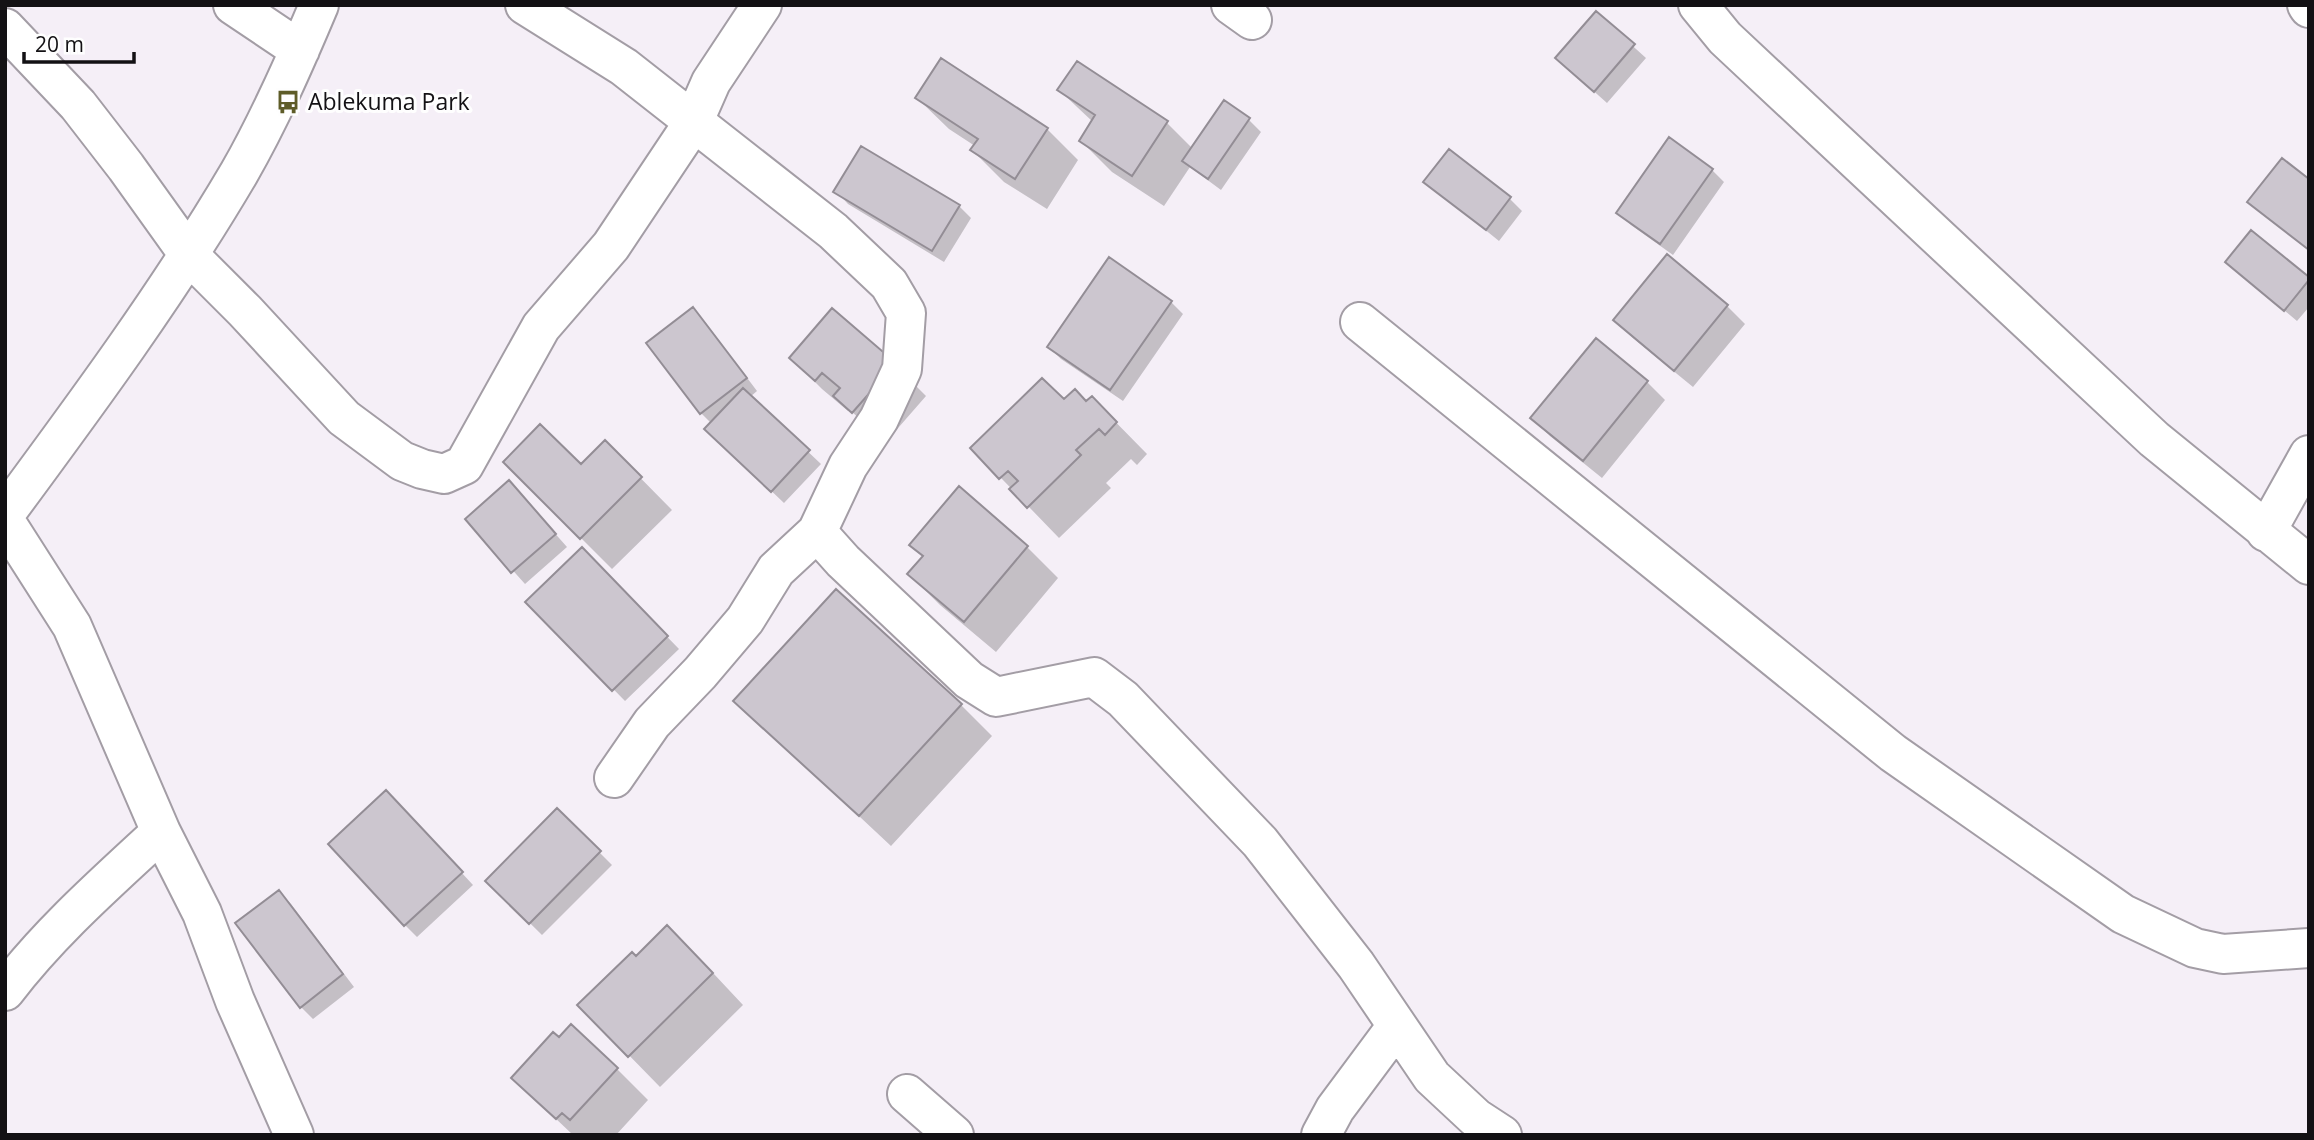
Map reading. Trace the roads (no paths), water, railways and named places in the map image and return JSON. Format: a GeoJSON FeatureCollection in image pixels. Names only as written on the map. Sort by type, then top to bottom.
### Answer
{"type":"FeatureCollection","features":[{"type":"Feature","properties":{"kind":"street"},"geometry":{"type":"LineString","coordinates":[[233,5],[300,50]]}},
{"type":"Feature","properties":{"kind":"street"},"geometry":{"type":"LineString","coordinates":[[5,514],[95,393],[189,255],[240,171],[278,101],[320,5]]}},
{"type":"Feature","properties":{"kind":"street"},"geometry":{"type":"LineString","coordinates":[[524,5],[624,67],[693,123],[760,172],[833,231],[889,284],[906,313],[902,369],[879,419],[848,466],[817,532],[776,570],[745,620],[700,673],[652,723],[614,778]]}},
{"type":"Feature","properties":{"kind":"street"},"geometry":{"type":"LineString","coordinates":[[5,28],[78,105],[189,255],[344,418],[402,461],[444,474],[464,465],[541,327],[611,246],[693,123],[711,82],[762,5]]}},
{"type":"Feature","properties":{"kind":"street"},"geometry":{"type":"LineString","coordinates":[[1699,5],[1725,38],[2154,439],[2309,565]]}},
{"type":"Feature","properties":{"kind":"street"},"geometry":{"type":"LineString","coordinates":[[1360,322],[1893,753],[2123,914],[2195,948],[2223,954],[2309,947]]}},
{"type":"Feature","properties":{"kind":"street"},"geometry":{"type":"LineString","coordinates":[[2266,532],[2309,455]]}},
{"type":"Feature","properties":{"kind":"street"},"geometry":{"type":"LineString","coordinates":[[5,521],[72,626],[161,832],[202,913],[235,1001],[267,1068],[294,1135]]}},
{"type":"Feature","properties":{"kind":"street"},"geometry":{"type":"LineString","coordinates":[[817,532],[843,561],[969,680],[996,697],[1094,677],[1122,699],[1260,842],[1356,965],[1432,1077],[1476,1118],[1502,1135]]}},
{"type":"Feature","properties":{"kind":"street"},"geometry":{"type":"LineString","coordinates":[[5,991],[67,919],[161,832]]}},
{"type":"Feature","properties":{"kind":"street"},"geometry":{"type":"LineString","coordinates":[[1321,1135],[1335,1110],[1396,1027]]}},
{"type":"Feature","properties":{"kind":"street"},"geometry":{"type":"LineString","coordinates":[[907,1094],[954,1135]]}},
{"type":"Feature","properties":{"kind":"place","name":"Ablekuma Park"},"geometry":{"type":"Point","coordinates":[288,102]}}]}
